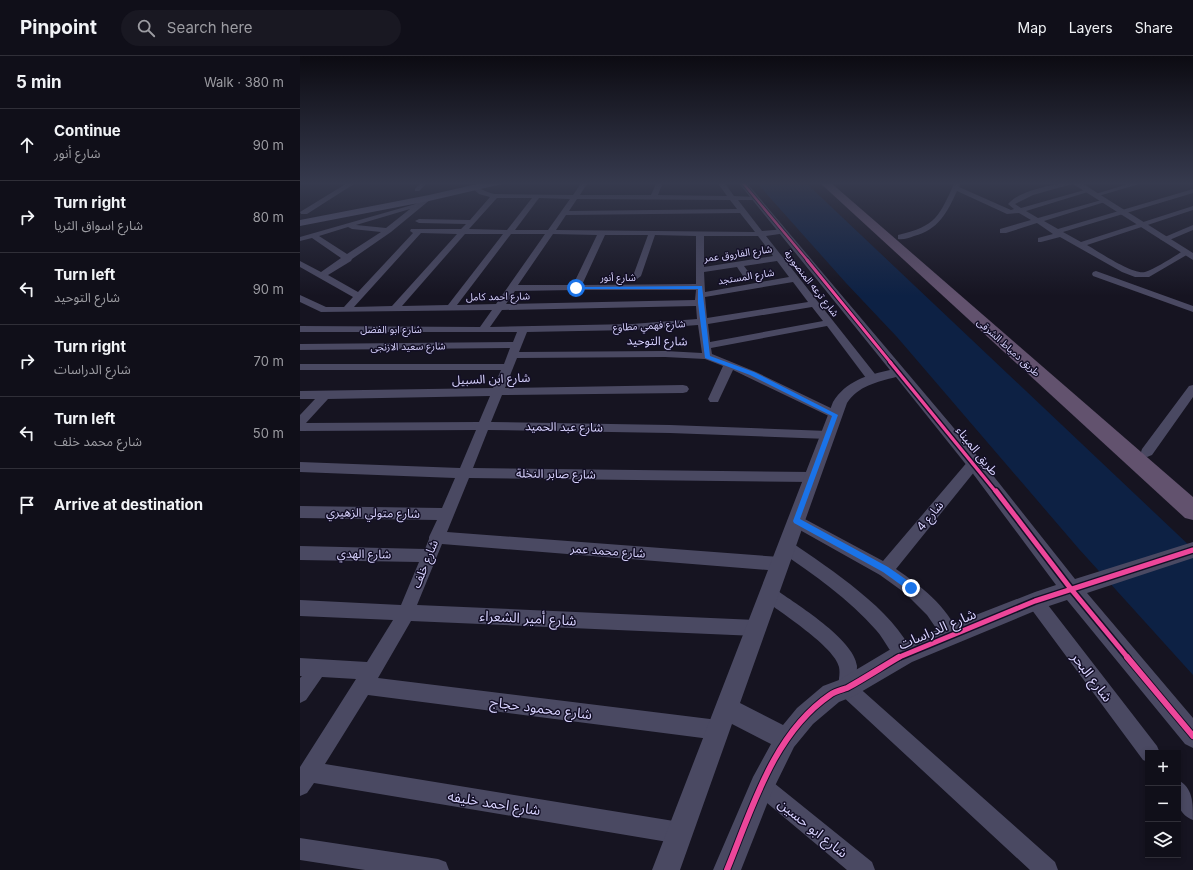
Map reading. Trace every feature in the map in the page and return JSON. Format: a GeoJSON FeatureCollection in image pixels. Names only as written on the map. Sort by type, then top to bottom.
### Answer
{"type":"FeatureCollection","features":[{"type":"Feature","properties":{"kind":"highway","name":"طريق دمياط الشرقى"},"geometry":{"type":"LineString","coordinates":[[867,220],[1193,511]]}},
{"type":"Feature","properties":{"kind":"highway","name":"طريق دمياط الشرقى"},"geometry":{"type":"LineString","coordinates":[[881,220],[1193,492]]}},
{"type":"Feature","properties":{"kind":"main road"},"geometry":{"type":"LineString","coordinates":[[300,223],[314,220]]}},
{"type":"Feature","properties":{"kind":"street"},"geometry":{"type":"LineString","coordinates":[[300,239],[364,220]]}},
{"type":"Feature","properties":{"kind":"street"},"geometry":{"type":"LineString","coordinates":[[321,276],[348,259],[401,220]]}},
{"type":"Feature","properties":{"kind":"street"},"geometry":{"type":"LineString","coordinates":[[450,308],[518,220]]}},
{"type":"Feature","properties":{"kind":"street"},"geometry":{"type":"LineString","coordinates":[[483,330],[558,220]]}},
{"type":"Feature","properties":{"kind":"street","name":"شارع ترعه المنصورية"},"geometry":{"type":"LineString","coordinates":[[749,220],[873,379]]}},
{"type":"Feature","properties":{"kind":"street","name":"طريق الميناء"},"geometry":{"type":"LineString","coordinates":[[773,220],[974,463],[1071,589],[1193,736]]}},
{"type":"Feature","properties":{"kind":"street"},"geometry":{"type":"LineString","coordinates":[[901,237],[919,233],[929,228],[939,220]]}},
{"type":"Feature","properties":{"kind":"street"},"geometry":{"type":"LineString","coordinates":[[1003,231],[1036,220],[1125,270],[1140,275],[1146,275],[1190,255]]}},
{"type":"Feature","properties":{"kind":"street"},"geometry":{"type":"LineString","coordinates":[[1041,240],[1098,220]]}},
{"type":"Feature","properties":{"kind":"street"},"geometry":{"type":"LineString","coordinates":[[1135,220],[1190,255]]}},
{"type":"Feature","properties":{"kind":"street"},"geometry":{"type":"LineString","coordinates":[[1080,245],[1158,220]]}},
{"type":"Feature","properties":{"kind":"street"},"geometry":{"type":"LineString","coordinates":[[419,221],[473,222]]}},
{"type":"Feature","properties":{"kind":"street"},"geometry":{"type":"LineString","coordinates":[[394,309],[473,222]]}},
{"type":"Feature","properties":{"kind":"street"},"geometry":{"type":"LineString","coordinates":[[344,226],[388,230]]}},
{"type":"Feature","properties":{"kind":"street"},"geometry":{"type":"LineString","coordinates":[[1164,239],[1193,227]]}},
{"type":"Feature","properties":{"kind":"street"},"geometry":{"type":"LineString","coordinates":[[346,310],[417,231],[760,234],[783,231]]}},
{"type":"Feature","properties":{"kind":"street"},"geometry":{"type":"LineString","coordinates":[[576,288],[602,233]]}},
{"type":"Feature","properties":{"kind":"street"},"geometry":{"type":"LineString","coordinates":[[637,276],[652,234]]}},
{"type":"Feature","properties":{"kind":"street"},"geometry":{"type":"LineString","coordinates":[[700,234],[700,295],[707,351],[829,323]]}},
{"type":"Feature","properties":{"kind":"street"},"geometry":{"type":"LineString","coordinates":[[313,236],[348,259]]}},
{"type":"Feature","properties":{"kind":"street","name":"شارع الفاروق عمر"},"geometry":{"type":"LineString","coordinates":[[700,270],[779,258]]}},
{"type":"Feature","properties":{"kind":"street"},"geometry":{"type":"LineString","coordinates":[[300,264],[359,296]]}},
{"type":"Feature","properties":{"kind":"street"},"geometry":{"type":"LineString","coordinates":[[740,264],[746,274]]}},
{"type":"Feature","properties":{"kind":"street"},"geometry":{"type":"LineString","coordinates":[[1096,274],[1193,309]]}},
{"type":"Feature","properties":{"kind":"street","name":"شارع المستجد"},"geometry":{"type":"LineString","coordinates":[[700,295],[795,279]]}},
{"type":"Feature","properties":{"kind":"street","name":"شارع أنور"},"geometry":{"type":"LineString","coordinates":[[511,288],[576,288],[700,295]]}},
{"type":"Feature","properties":{"kind":"street","name":"شارع احمد كامل"},"geometry":{"type":"LineString","coordinates":[[300,298],[324,310],[346,310],[498,307],[700,295]]}},
{"type":"Feature","properties":{"kind":"street","name":"شارع فهمي مطاوع"},"geometry":{"type":"LineString","coordinates":[[483,330],[632,327],[703,322],[814,304]]}},
{"type":"Feature","properties":{"kind":"street","name":"شارع خلف"},"geometry":{"type":"LineString","coordinates":[[304,779],[368,678],[406,613],[436,537],[524,328]]}},
{"type":"Feature","properties":{"kind":"street","name":"شارع ابو الفضل"},"geometry":{"type":"LineString","coordinates":[[300,329],[483,330]]}},
{"type":"Feature","properties":{"kind":"street","name":"شارع سعيد الازنجى"},"geometry":{"type":"LineString","coordinates":[[300,347],[512,356]]}},
{"type":"Feature","properties":{"kind":"street","name":"شارع التوحيد"},"geometry":{"type":"LineString","coordinates":[[512,356],[665,354],[707,351],[730,364],[835,415]]}},
{"type":"Feature","properties":{"kind":"street"},"geometry":{"type":"LineString","coordinates":[[300,368],[512,356]]}},
{"type":"Feature","properties":{"kind":"street"},"geometry":{"type":"LineString","coordinates":[[714,399],[730,364]]}},
{"type":"Feature","properties":{"kind":"street"},"geometry":{"type":"LineString","coordinates":[[666,870],[835,415],[845,393],[854,386],[899,372]]}},
{"type":"Feature","properties":{"kind":"street","name":"شارع ابن السبيل"},"geometry":{"type":"LineString","coordinates":[[300,395],[496,393],[594,389],[683,389]]}},
{"type":"Feature","properties":{"kind":"street"},"geometry":{"type":"LineString","coordinates":[[1147,452],[1193,389]]}},
{"type":"Feature","properties":{"kind":"street"},"geometry":{"type":"LineString","coordinates":[[300,422],[325,395]]}},
{"type":"Feature","properties":{"kind":"street","name":"شارع عبد الحميد"},"geometry":{"type":"LineString","coordinates":[[300,427],[482,426],[670,429],[828,435]]}},
{"type":"Feature","properties":{"kind":"street","name":"شارع 4"},"geometry":{"type":"LineString","coordinates":[[885,570],[974,463]]}},
{"type":"Feature","properties":{"kind":"street","name":"شارع صابر النخلة"},"geometry":{"type":"LineString","coordinates":[[300,466],[464,473],[812,477]]}},
{"type":"Feature","properties":{"kind":"street","name":"شارع متولي الزهيري"},"geometry":{"type":"LineString","coordinates":[[300,512],[446,514]]}},
{"type":"Feature","properties":{"kind":"street"},"geometry":{"type":"LineString","coordinates":[[796,521],[885,570],[911,588],[933,609],[951,635]]}},
{"type":"Feature","properties":{"kind":"street","name":"شارع محمد عمر"},"geometry":{"type":"LineString","coordinates":[[436,537],[783,555]]}},
{"type":"Feature","properties":{"kind":"street","name":"شارع الدراسات"},"geometry":{"type":"LineString","coordinates":[[727,870],[762,786],[786,739],[805,716],[831,694],[846,688],[904,654],[1035,601],[1193,550]]}},
{"type":"Feature","properties":{"kind":"street","name":"شارع الهدي"},"geometry":{"type":"LineString","coordinates":[[300,553],[429,556]]}},
{"type":"Feature","properties":{"kind":"street"},"geometry":{"type":"LineString","coordinates":[[783,555],[837,582],[883,626],[904,654]]}},
{"type":"Feature","properties":{"kind":"street"},"geometry":{"type":"LineString","coordinates":[[769,594],[825,634],[836,646],[848,665],[846,688],[1047,870]]}},
{"type":"Feature","properties":{"kind":"street","name":"شارع البحر"},"geometry":{"type":"LineString","coordinates":[[1035,601],[1148,750]]}},
{"type":"Feature","properties":{"kind":"street","name":"شارع أمير الشعراء"},"geometry":{"type":"LineString","coordinates":[[300,608],[756,628]]}},
{"type":"Feature","properties":{"kind":"street","name":"شارع محمود حجاج"},"geometry":{"type":"LineString","coordinates":[[300,667],[318,668],[368,678],[718,730]]}},
{"type":"Feature","properties":{"kind":"street"},"geometry":{"type":"LineString","coordinates":[[300,694],[318,668]]}},
{"type":"Feature","properties":{"kind":"street"},"geometry":{"type":"LineString","coordinates":[[726,708],[786,739]]}},
{"type":"Feature","properties":{"kind":"street","name":"شارع احمد خليفه"},"geometry":{"type":"LineString","coordinates":[[304,779],[680,833]]}},
{"type":"Feature","properties":{"kind":"street","name":"شارع ابو حسين"},"geometry":{"type":"LineString","coordinates":[[762,786],[864,870]]}},
{"type":"Feature","properties":{"kind":"street"},"geometry":{"type":"LineString","coordinates":[[1181,794],[1193,810]]}},
{"type":"Feature","properties":{"kind":"street"},"geometry":{"type":"LineString","coordinates":[[300,849],[438,870]]}},
{"type":"Feature","properties":{"kind":"water"},"geometry":{"type":"Polygon","coordinates":[[[790,220],[845,220],[1193,549],[1193,675],[1079,549],[897,337],[790,220]]]}},
{"type":"Feature","properties":{"kind":"cycle path"},"geometry":{"type":"LineString","coordinates":[[773,220],[974,463],[1071,589],[1193,736]]}},
{"type":"Feature","properties":{"kind":"cycle path"},"geometry":{"type":"LineString","coordinates":[[727,870],[762,786],[786,739],[805,716],[831,694],[846,688],[904,654],[1035,601],[1193,550]]}},
{"type":"Feature","properties":{"kind":"route"},"geometry":{"type":"LineString","coordinates":[[576,288],[700,287],[700,303],[707,356],[752,374],[835,415],[796,521],[885,570],[911,588]]}}]}
